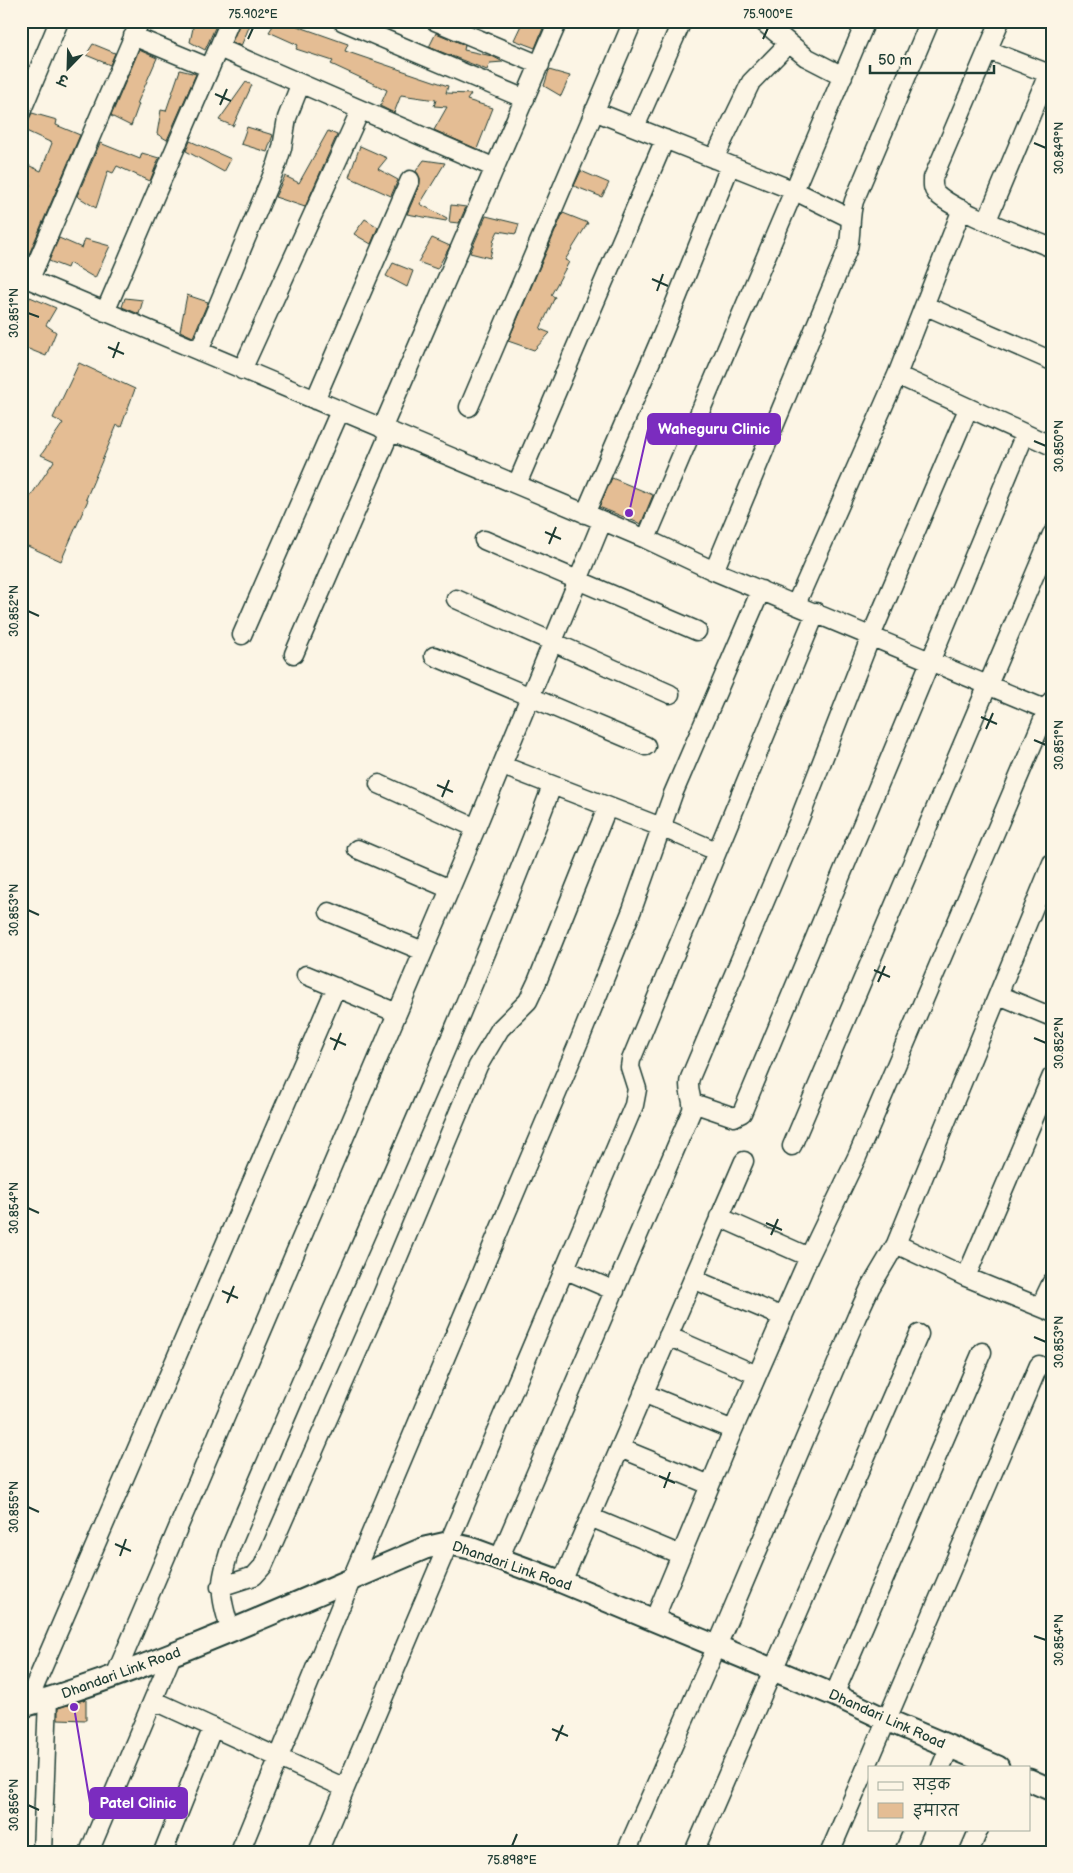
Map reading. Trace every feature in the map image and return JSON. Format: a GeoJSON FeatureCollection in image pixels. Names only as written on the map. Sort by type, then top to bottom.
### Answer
{"type":"FeatureCollection","features":[{"type":"Feature","properties":{"kind":"street"},"geometry":{"type":"LineString","coordinates":[[21,112],[59,21]]}},
{"type":"Feature","properties":{"kind":"street"},"geometry":{"type":"LineString","coordinates":[[105,312],[230,21]]}},
{"type":"Feature","properties":{"kind":"street"},"geometry":{"type":"LineString","coordinates":[[342,21],[525,99]]}},
{"type":"Feature","properties":{"kind":"street"},"geometry":{"type":"LineString","coordinates":[[435,21],[540,66]]}},
{"type":"Feature","properties":{"kind":"street"},"geometry":{"type":"LineString","coordinates":[[294,654],[495,168],[558,21]]}},
{"type":"Feature","properties":{"kind":"street"},"geometry":{"type":"LineString","coordinates":[[469,407],[633,21]]}},
{"type":"Feature","properties":{"kind":"street"},"geometry":{"type":"LineString","coordinates":[[635,127],[682,21]]}},
{"type":"Feature","properties":{"kind":"street"},"geometry":{"type":"LineString","coordinates":[[762,21],[788,44],[813,62],[843,76]]}},
{"type":"Feature","properties":{"kind":"street"},"geometry":{"type":"LineString","coordinates":[[646,539],[866,21]]}},
{"type":"Feature","properties":{"kind":"street"},"geometry":{"type":"LineString","coordinates":[[714,571],[848,248],[851,236],[850,218],[854,201],[930,21]]}},
{"type":"Feature","properties":{"kind":"street"},"geometry":{"type":"LineString","coordinates":[[1000,21],[932,186],[935,192],[962,209],[1051,246]]}},
{"type":"Feature","properties":{"kind":"street"},"geometry":{"type":"LineString","coordinates":[[210,68],[136,29],[26,277],[242,370],[646,539],[714,571],[933,660],[988,686],[1050,707],[876,1112],[809,1257],[733,1430],[654,1620]]}},
{"type":"Feature","properties":{"kind":"street"},"geometry":{"type":"LineString","coordinates":[[585,514],[662,333],[751,82],[788,44]]}},
{"type":"Feature","properties":{"kind":"street"},"geometry":{"type":"LineString","coordinates":[[219,48],[300,85],[495,168]]}},
{"type":"Feature","properties":{"kind":"street"},"geometry":{"type":"LineString","coordinates":[[987,220],[1050,75],[988,50]]}},
{"type":"Feature","properties":{"kind":"street"},"geometry":{"type":"LineString","coordinates":[[199,351],[277,164],[287,118],[300,85]]}},
{"type":"Feature","properties":{"kind":"street"},"geometry":{"type":"LineString","coordinates":[[594,110],[795,192],[850,218]]}},
{"type":"Feature","properties":{"kind":"street"},"geometry":{"type":"LineString","coordinates":[[242,370],[360,111]]}},
{"type":"Feature","properties":{"kind":"street"},"geometry":{"type":"LineString","coordinates":[[517,484],[665,139]]}},
{"type":"Feature","properties":{"kind":"street"},"geometry":{"type":"LineString","coordinates":[[315,400],[410,180]]}},
{"type":"Feature","properties":{"kind":"street"},"geometry":{"type":"LineString","coordinates":[[796,604],[926,306],[962,209]]}},
{"type":"Feature","properties":{"kind":"street"},"geometry":{"type":"LineString","coordinates":[[926,306],[1052,361]]}},
{"type":"Feature","properties":{"kind":"street"},"geometry":{"type":"LineString","coordinates":[[897,375],[1052,446]]}},
{"type":"Feature","properties":{"kind":"street"},"geometry":{"type":"LineString","coordinates":[[499,1560],[616,1291],[693,1103],[687,1087],[690,1078],[798,822],[871,636],[968,409]]}},
{"type":"Feature","properties":{"kind":"street"},"geometry":{"type":"LineString","coordinates":[[242,635],[340,411]]}},
{"type":"Feature","properties":{"kind":"street"},"geometry":{"type":"LineString","coordinates":[[693,1103],[734,1117],[742,1113],[1026,434]]}},
{"type":"Feature","properties":{"kind":"street"},"geometry":{"type":"LineString","coordinates":[[115,1676],[476,828],[602,522]]}},
{"type":"Feature","properties":{"kind":"street"},"geometry":{"type":"LineString","coordinates":[[792,1146],[1052,534]]}},
{"type":"Feature","properties":{"kind":"street"},"geometry":{"type":"LineString","coordinates":[[484,540],[697,631]]}},
{"type":"Feature","properties":{"kind":"street"},"geometry":{"type":"LineString","coordinates":[[240,1852],[352,1578],[584,1029],[632,910],[661,827],[761,590]]}},
{"type":"Feature","properties":{"kind":"street"},"geometry":{"type":"LineString","coordinates":[[456,600],[670,694]]}},
{"type":"Feature","properties":{"kind":"street"},"geometry":{"type":"LineString","coordinates":[[318,1852],[447,1543],[634,1105],[637,1089],[630,1067],[631,1060],[816,612]]}},
{"type":"Feature","properties":{"kind":"street"},"geometry":{"type":"LineString","coordinates":[[434,656],[646,746]]}},
{"type":"Feature","properties":{"kind":"street"},"geometry":{"type":"LineString","coordinates":[[502,766],[607,808],[661,827],[716,851]]}},
{"type":"Feature","properties":{"kind":"street"},"geometry":{"type":"LineString","coordinates":[[379,784],[476,828]]}},
{"type":"Feature","properties":{"kind":"street"},"geometry":{"type":"LineString","coordinates":[[231,1631],[222,1605],[220,1587],[235,1536],[431,1081],[521,866],[552,786]]}},
{"type":"Feature","properties":{"kind":"street"},"geometry":{"type":"LineString","coordinates":[[220,1587],[254,1576],[263,1566],[378,1305],[478,1066],[500,1029],[528,1001],[607,808]]}},
{"type":"Feature","properties":{"kind":"street"},"geometry":{"type":"LineString","coordinates":[[358,850],[450,889]]}},
{"type":"Feature","properties":{"kind":"street"},"geometry":{"type":"LineString","coordinates":[[626,1852],[717,1646],[857,1316],[870,1288],[896,1244],[1052,863]]}},
{"type":"Feature","properties":{"kind":"street"},"geometry":{"type":"LineString","coordinates":[[329,912],[423,952]]}},
{"type":"Feature","properties":{"kind":"street"},"geometry":{"type":"LineString","coordinates":[[306,975],[397,1013]]}},
{"type":"Feature","properties":{"kind":"street"},"geometry":{"type":"LineString","coordinates":[[24,1707],[336,987]]}},
{"type":"Feature","properties":{"kind":"street"},"geometry":{"type":"LineString","coordinates":[[998,995],[1052,1017]]}},
{"type":"Feature","properties":{"kind":"street"},"geometry":{"type":"LineString","coordinates":[[966,1277],[1052,1076]]}},
{"type":"Feature","properties":{"kind":"street"},"geometry":{"type":"LineString","coordinates":[[562,1582],[744,1161]]}},
{"type":"Feature","properties":{"kind":"street"},"geometry":{"type":"LineString","coordinates":[[719,1217],[809,1257]]}},
{"type":"Feature","properties":{"kind":"street"},"geometry":{"type":"LineString","coordinates":[[896,1244],[966,1277],[1046,1309],[1052,1282]]}},
{"type":"Feature","properties":{"kind":"street"},"geometry":{"type":"LineString","coordinates":[[564,1269],[616,1291]]}},
{"type":"Feature","properties":{"kind":"street"},"geometry":{"type":"LineString","coordinates":[[692,1279],[783,1317]]}},
{"type":"Feature","properties":{"kind":"street"},"geometry":{"type":"LineString","coordinates":[[694,1852],[775,1670],[919,1334]]}},
{"type":"Feature","properties":{"kind":"street"},"geometry":{"type":"LineString","coordinates":[[668,1336],[758,1375]]}},
{"type":"Feature","properties":{"kind":"street"},"geometry":{"type":"LineString","coordinates":[[834,1695],[982,1352]]}},
{"type":"Feature","properties":{"kind":"street"},"geometry":{"type":"LineString","coordinates":[[830,1852],[1039,1365]]}},
{"type":"Feature","properties":{"kind":"street"},"geometry":{"type":"LineString","coordinates":[[643,1393],[733,1430]]}},
{"type":"Feature","properties":{"kind":"street"},"geometry":{"type":"LineString","coordinates":[[620,1448],[710,1485]]}},
{"type":"Feature","properties":{"kind":"street"},"geometry":{"type":"LineString","coordinates":[[590,1517],[681,1555]]}},
{"type":"Feature","properties":{"kind":"street","name":"Dhandari Link Road"},"geometry":{"type":"LineString","coordinates":[[24,1707],[172,1655],[425,1548],[447,1543],[562,1582],[834,1695],[887,1720],[996,1766]]}},
{"type":"Feature","properties":{"kind":"street"},"geometry":{"type":"LineString","coordinates":[[88,1852],[172,1655]]}},
{"type":"Feature","properties":{"kind":"street"},"geometry":{"type":"LineString","coordinates":[[42,1852],[48,1699]]}},
{"type":"Feature","properties":{"kind":"street"},"geometry":{"type":"LineString","coordinates":[[153,1700],[345,1788]]}},
{"type":"Feature","properties":{"kind":"street"},"geometry":{"type":"LineString","coordinates":[[163,1852],[213,1727]]}},
{"type":"Feature","properties":{"kind":"street"},"geometry":{"type":"LineString","coordinates":[[941,1766],[950,1746]]}},
{"type":"Feature","properties":{"kind":"street"},"geometry":{"type":"LineString","coordinates":[[1030,1780],[1052,1790]]}},
{"type":"Feature","properties":{"kind":"street"},"geometry":{"type":"LineString","coordinates":[[904,1852],[914,1830]]}},
{"type":"Feature","properties":{"kind":"street"},"geometry":{"type":"LineString","coordinates":[[969,1852],[978,1830]]}},
{"type":"Feature","properties":{"kind":"building"},"geometry":{"type":"Polygon","coordinates":[[[179,21],[218,21],[205,50],[190,42],[193,28],[179,21]]]}},
{"type":"Feature","properties":{"kind":"building"},"geometry":{"type":"Polygon","coordinates":[[[240,21],[250,25],[241,46],[232,42],[240,21]]]}},
{"type":"Feature","properties":{"kind":"building"},"geometry":{"type":"Polygon","coordinates":[[[276,21],[300,21],[297,26],[348,44],[345,51],[448,86],[446,93],[471,94],[467,100],[493,108],[477,149],[434,130],[447,107],[434,106],[436,100],[401,95],[394,113],[380,106],[387,90],[331,64],[333,61],[296,49],[298,45],[269,32],[276,21]]]}},
{"type":"Feature","properties":{"kind":"building"},"geometry":{"type":"Polygon","coordinates":[[[523,21],[546,21],[535,48],[514,40],[523,21]]]}},
{"type":"Feature","properties":{"kind":"building"},"geometry":{"type":"Polygon","coordinates":[[[436,33],[465,45],[464,50],[492,56],[503,62],[490,63],[487,70],[429,47],[436,33]]]}},
{"type":"Feature","properties":{"kind":"building"},"geometry":{"type":"Polygon","coordinates":[[[93,44],[115,53],[110,65],[86,55],[93,44]]]}},
{"type":"Feature","properties":{"kind":"building"},"geometry":{"type":"Polygon","coordinates":[[[139,50],[157,58],[137,104],[139,104],[131,126],[111,116],[139,50]]]}},
{"type":"Feature","properties":{"kind":"building"},"geometry":{"type":"Polygon","coordinates":[[[180,70],[196,74],[167,140],[157,134],[161,110],[166,111],[180,70]]]}},
{"type":"Feature","properties":{"kind":"building"},"geometry":{"type":"Polygon","coordinates":[[[549,70],[570,76],[561,96],[544,86],[549,70]]]}},
{"type":"Feature","properties":{"kind":"building"},"geometry":{"type":"Polygon","coordinates":[[[246,82],[252,85],[233,126],[219,120],[246,82]]]}},
{"type":"Feature","properties":{"kind":"building"},"geometry":{"type":"Polygon","coordinates":[[[32,113],[57,120],[56,125],[80,135],[24,266],[21,266],[21,223],[25,224],[30,183],[21,179],[21,162],[41,171],[52,143],[24,130],[32,113]]]}},
{"type":"Feature","properties":{"kind":"building"},"geometry":{"type":"Polygon","coordinates":[[[247,127],[273,135],[267,152],[241,144],[247,127]]]}},
{"type":"Feature","properties":{"kind":"building"},"geometry":{"type":"Polygon","coordinates":[[[328,131],[337,135],[305,207],[275,197],[285,176],[299,183],[328,131]]]}},
{"type":"Feature","properties":{"kind":"building"},"geometry":{"type":"Polygon","coordinates":[[[190,141],[231,159],[224,172],[186,151],[190,141]]]}},
{"type":"Feature","properties":{"kind":"building"},"geometry":{"type":"Polygon","coordinates":[[[100,143],[140,159],[142,153],[159,158],[150,181],[117,166],[113,173],[108,171],[96,208],[77,196],[100,143]]]}},
{"type":"Feature","properties":{"kind":"building"},"geometry":{"type":"Polygon","coordinates":[[[360,146],[387,158],[378,169],[398,180],[391,196],[349,177],[360,146]]]}},
{"type":"Feature","properties":{"kind":"building"},"geometry":{"type":"Polygon","coordinates":[[[424,160],[445,163],[420,204],[447,218],[446,221],[407,214],[420,184],[420,178],[416,171],[424,160]]]}},
{"type":"Feature","properties":{"kind":"building"},"geometry":{"type":"Polygon","coordinates":[[[581,171],[609,183],[602,197],[574,186],[581,171]]]}},
{"type":"Feature","properties":{"kind":"building"},"geometry":{"type":"Polygon","coordinates":[[[451,205],[466,207],[459,223],[449,222],[451,205]]]}},
{"type":"Feature","properties":{"kind":"building"},"geometry":{"type":"Polygon","coordinates":[[[563,213],[588,223],[565,260],[569,262],[551,295],[555,297],[540,329],[550,333],[534,350],[508,341],[563,213]]]}},
{"type":"Feature","properties":{"kind":"building"},"geometry":{"type":"Polygon","coordinates":[[[486,216],[519,224],[516,234],[498,231],[494,239],[490,258],[470,253],[486,216]]]}},
{"type":"Feature","properties":{"kind":"building"},"geometry":{"type":"Polygon","coordinates":[[[365,219],[378,227],[371,244],[354,234],[365,219]]]}},
{"type":"Feature","properties":{"kind":"building"},"geometry":{"type":"Polygon","coordinates":[[[59,238],[82,248],[85,239],[110,246],[95,278],[69,263],[67,268],[49,261],[59,238]]]}},
{"type":"Feature","properties":{"kind":"building"},"geometry":{"type":"Polygon","coordinates":[[[432,238],[450,246],[437,269],[418,262],[432,238]]]}},
{"type":"Feature","properties":{"kind":"building"},"geometry":{"type":"Polygon","coordinates":[[[393,263],[413,271],[407,287],[386,276],[393,263]]]}},
{"type":"Feature","properties":{"kind":"building"},"geometry":{"type":"Polygon","coordinates":[[[187,295],[208,302],[193,337],[180,331],[187,295]]]}},
{"type":"Feature","properties":{"kind":"building"},"geometry":{"type":"Polygon","coordinates":[[[30,297],[56,308],[46,325],[56,332],[46,356],[21,346],[21,317],[30,297]]]}},
{"type":"Feature","properties":{"kind":"building"},"geometry":{"type":"Polygon","coordinates":[[[125,298],[143,300],[139,314],[122,307],[125,298]]]}},
{"type":"Feature","properties":{"kind":"building"},"geometry":{"type":"Polygon","coordinates":[[[79,363],[135,389],[121,427],[117,425],[86,499],[88,500],[61,561],[21,543],[21,495],[30,497],[54,461],[41,455],[63,423],[53,418],[79,363]]]}},
{"type":"Feature","properties":{"kind":"building"},"geometry":{"type":"Polygon","coordinates":[[[612,478],[653,495],[641,524],[599,507],[612,478]]]}},
{"type":"Feature","properties":{"kind":"building"},"geometry":{"type":"Polygon","coordinates":[[[86,1699],[86,1720],[58,1719],[58,1708],[86,1699]]]}},
{"type":"Feature","properties":{"kind":"place","name":"Waheguru Clinic"},"geometry":{"type":"Point","coordinates":[629,513]}},
{"type":"Feature","properties":{"kind":"place","name":"Patel Clinic"},"geometry":{"type":"Point","coordinates":[74,1707]}}]}
